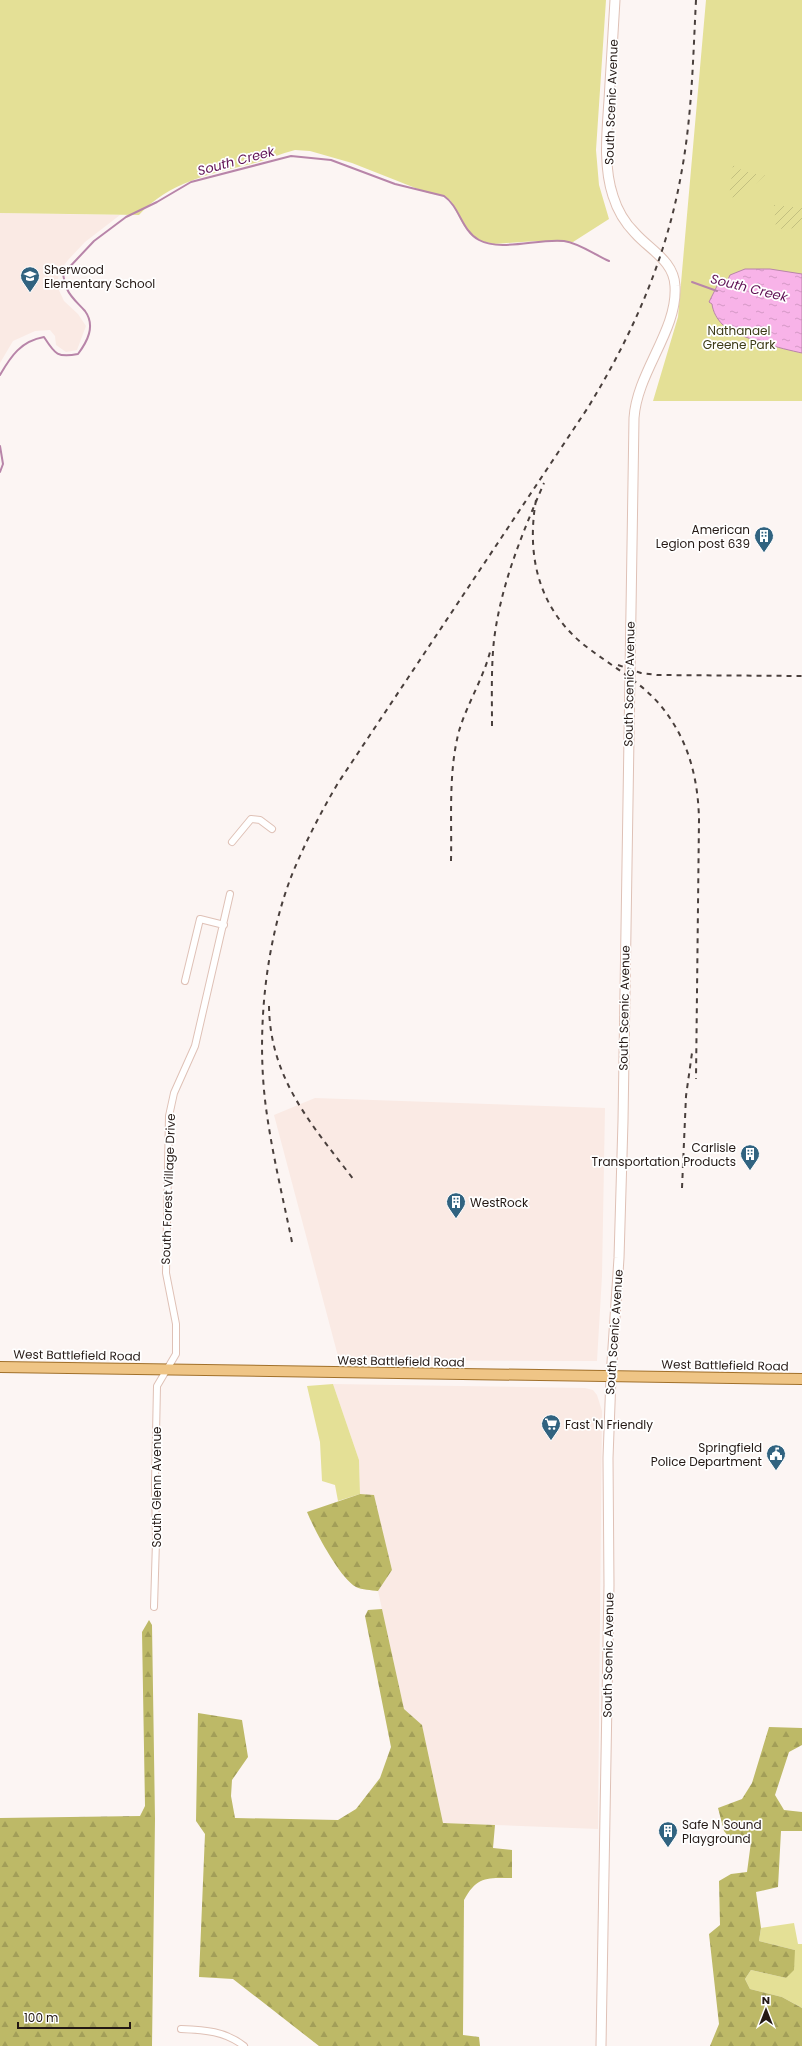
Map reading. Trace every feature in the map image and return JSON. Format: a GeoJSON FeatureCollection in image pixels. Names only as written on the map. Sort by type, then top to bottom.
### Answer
{"type":"FeatureCollection","features":[{"type":"Feature","properties":{"kind":"main road","name":"South Scenic Avenue"},"geometry":{"type":"LineString","coordinates":[[601,2046],[609,1585],[608,1451],[611,1377],[619,1258],[623,1122],[634,418],[640,388],[672,312],[676,291],[674,276],[667,263],[635,233],[625,220],[613,197],[609,179],[607,142],[615,0]]}},
{"type":"Feature","properties":{"kind":"main road","name":"West Battlefield Road"},"geometry":{"type":"LineString","coordinates":[[0,1367],[802,1379]]}},
{"type":"Feature","properties":{"kind":"street"},"geometry":{"type":"LineString","coordinates":[[232,842],[251,819],[260,820],[272,829]]}},
{"type":"Feature","properties":{"kind":"street","name":"South Forest Village Drive"},"geometry":{"type":"LineString","coordinates":[[167,1370],[176,1354],[176,1324],[166,1273],[169,1116],[174,1094],[195,1046],[230,894]]}},
{"type":"Feature","properties":{"kind":"street"},"geometry":{"type":"LineString","coordinates":[[185,981],[200,919],[224,925]]}},
{"type":"Feature","properties":{"kind":"street","name":"South Glenn Avenue"},"geometry":{"type":"LineString","coordinates":[[154,1607],[157,1386],[167,1370]]}},
{"type":"Feature","properties":{"kind":"street"},"geometry":{"type":"LineString","coordinates":[[181,2029],[218,2032],[229,2036],[244,2046]]}},
{"type":"Feature","properties":{"kind":"shaded area","name":"Sherwood Elementary School"},"geometry":{"type":"Polygon","coordinates":[[[0,213],[120,215],[85,242],[59,272],[57,286],[64,301],[78,314],[86,326],[77,350],[66,352],[56,345],[55,336],[50,330],[35,331],[13,341],[0,363],[0,213]]]}},
{"type":"Feature","properties":{"kind":"shaded area"},"geometry":{"type":"Polygon","coordinates":[[[315,1098],[605,1108],[602,1276],[597,1361],[339,1360],[274,1115],[315,1098]]]}},
{"type":"Feature","properties":{"kind":"shaded area"},"geometry":{"type":"Polygon","coordinates":[[[333,1384],[585,1388],[593,1390],[597,1395],[602,1411],[598,1829],[443,1823],[422,1725],[404,1709],[378,1591],[392,1570],[374,1496],[360,1494],[359,1460],[333,1384]]]}},
{"type":"Feature","properties":{"kind":"green space"},"geometry":{"type":"Polygon","coordinates":[[[0,0],[606,0],[596,150],[599,185],[609,219],[573,242],[536,241],[494,244],[481,241],[471,235],[464,226],[450,200],[444,196],[428,193],[352,163],[310,151],[295,150],[191,181],[163,195],[139,215],[0,213],[0,0]]]}},
{"type":"Feature","properties":{"kind":"green space","name":"Nathanael Greene Park"},"geometry":{"type":"Polygon","coordinates":[[[706,0],[802,0],[802,401],[653,401],[678,317],[706,0]]]}},
{"type":"Feature","properties":{"kind":"green space"},"geometry":{"type":"Polygon","coordinates":[[[733,165],[748,172],[765,175],[744,192],[729,198],[733,165]]]}},
{"type":"Feature","properties":{"kind":"green space"},"geometry":{"type":"Polygon","coordinates":[[[774,205],[802,208],[802,228],[776,229],[774,205]]]}},
{"type":"Feature","properties":{"kind":"green space"},"geometry":{"type":"Polygon","coordinates":[[[333,1384],[359,1460],[360,1494],[338,1501],[335,1485],[322,1481],[320,1442],[307,1386],[333,1384]]]}},
{"type":"Feature","properties":{"kind":"green space"},"geometry":{"type":"Polygon","coordinates":[[[360,1494],[374,1495],[392,1570],[378,1591],[358,1588],[349,1582],[328,1553],[307,1512],[360,1494]]]}},
{"type":"Feature","properties":{"kind":"green space"},"geometry":{"type":"Polygon","coordinates":[[[382,1609],[404,1709],[422,1725],[443,1823],[495,1825],[493,1848],[512,1850],[512,1878],[496,1878],[478,1882],[473,1886],[464,1900],[463,2035],[479,2037],[480,2046],[319,2046],[233,1979],[199,1977],[205,1834],[196,1821],[198,1713],[242,1720],[248,1757],[232,1780],[231,1796],[235,1818],[338,1820],[356,1809],[380,1778],[391,1747],[365,1616],[368,1610],[382,1609]]]}},
{"type":"Feature","properties":{"kind":"green space"},"geometry":{"type":"Polygon","coordinates":[[[149,1620],[152,1625],[155,1819],[152,2046],[0,2046],[0,1818],[140,1816],[145,1806],[142,1632],[149,1620]]]}},
{"type":"Feature","properties":{"kind":"green space"},"geometry":{"type":"Polygon","coordinates":[[[769,1727],[802,1728],[802,1745],[789,1752],[775,1795],[784,1810],[802,1812],[802,1831],[781,1831],[778,1887],[756,1892],[761,1928],[759,1941],[795,1950],[794,1970],[786,1978],[751,1970],[745,1979],[750,1989],[782,1997],[802,2008],[802,2046],[710,2046],[719,2024],[709,1934],[720,1925],[719,1881],[731,1874],[747,1872],[751,1842],[734,1843],[724,1831],[718,1808],[742,1799],[752,1783],[769,1727]]]}},
{"type":"Feature","properties":{"kind":"green space"},"geometry":{"type":"Polygon","coordinates":[[[794,1923],[798,1944],[802,1944],[802,2008],[782,1997],[750,1989],[745,1979],[751,1970],[786,1978],[795,1950],[759,1941],[761,1928],[794,1923]]]}},
{"type":"Feature","properties":{"kind":"water"},"geometry":{"type":"Polygon","coordinates":[[[745,269],[770,269],[802,274],[802,353],[750,339],[730,330],[717,318],[712,304],[709,302],[719,282],[726,284],[730,275],[745,269]]]}},
{"type":"Feature","properties":{"kind":"waterway","name":"South Creek"},"geometry":{"type":"LineString","coordinates":[[0,375],[18,350],[36,339],[44,337],[54,351],[61,355],[78,354],[89,334],[90,322],[85,311],[69,292],[63,274],[94,241],[126,217],[157,202],[191,182],[291,156],[331,160],[395,184],[444,196],[454,206],[464,225],[473,236],[488,243],[509,245],[543,241],[564,241],[570,242],[609,261]]}},
{"type":"Feature","properties":{"kind":"waterway","name":"South Creek"},"geometry":{"type":"LineString","coordinates":[[692,282],[717,291]]}},
{"type":"Feature","properties":{"kind":"waterway","name":"South Creek"},"geometry":{"type":"LineString","coordinates":[[0,446],[3,464],[0,472]]}},
{"type":"Feature","properties":{"kind":"railway"},"geometry":{"type":"LineString","coordinates":[[292,1242],[268,1125],[263,1079],[262,1049],[265,988],[283,899],[303,849],[338,783],[587,409],[633,325],[657,267],[681,175],[690,109],[696,0]]}},
{"type":"Feature","properties":{"kind":"railway"},"geometry":{"type":"LineString","coordinates":[[492,726],[492,661],[497,619],[513,560],[544,483]]}},
{"type":"Feature","properties":{"kind":"railway"},"geometry":{"type":"LineString","coordinates":[[536,500],[533,521],[535,562],[540,582],[547,600],[571,633],[588,648],[645,689],[661,706],[685,745],[694,773],[699,819],[696,1079]]}},
{"type":"Feature","properties":{"kind":"railway"},"geometry":{"type":"LineString","coordinates":[[451,861],[451,796],[453,763],[462,721],[490,652]]}},
{"type":"Feature","properties":{"kind":"railway"},"geometry":{"type":"LineString","coordinates":[[618,665],[641,673],[657,675],[802,676]]}},
{"type":"Feature","properties":{"kind":"railway"},"geometry":{"type":"LineString","coordinates":[[269,1006],[271,1032],[285,1079],[309,1120],[354,1180]]}},
{"type":"Feature","properties":{"kind":"railway"},"geometry":{"type":"LineString","coordinates":[[682,1188],[686,1096],[692,1053]]}},
{"type":"Feature","properties":{"kind":"place","name":"Sherwood Elementary School"},"geometry":{"type":"Point","coordinates":[30,293]}},
{"type":"Feature","properties":{"kind":"place","name":"American Legion post 639"},"geometry":{"type":"Point","coordinates":[764,553]}},
{"type":"Feature","properties":{"kind":"place","name":"Carlisle Transportation Products"},"geometry":{"type":"Point","coordinates":[750,1171]}},
{"type":"Feature","properties":{"kind":"place","name":"WestRock"},"geometry":{"type":"Point","coordinates":[456,1219]}},
{"type":"Feature","properties":{"kind":"place","name":"Fast 'N Friendly"},"geometry":{"type":"Point","coordinates":[551,1441]}},
{"type":"Feature","properties":{"kind":"place","name":"Springfield Police Department"},"geometry":{"type":"Point","coordinates":[776,1471]}},
{"type":"Feature","properties":{"kind":"place","name":"Safe N Sound Playground"},"geometry":{"type":"Point","coordinates":[668,1848]}}]}
